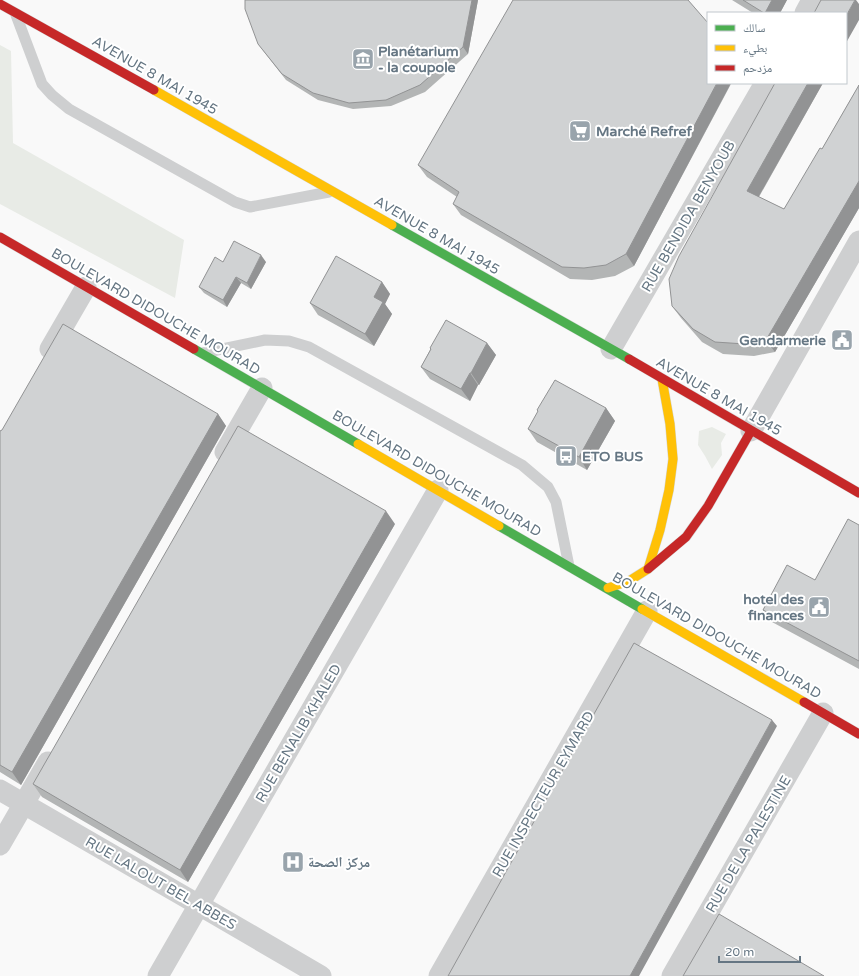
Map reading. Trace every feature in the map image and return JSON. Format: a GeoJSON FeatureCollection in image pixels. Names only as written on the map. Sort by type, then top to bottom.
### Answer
{"type":"FeatureCollection","features":[{"type":"Feature","properties":{"kind":"main road","name":"AVENUE 8 MAI 1945"},"geometry":{"type":"LineString","coordinates":[[0,4],[611,349],[859,493]]}},
{"type":"Feature","properties":{"kind":"main road","name":"BOULEVARD DIDOUCHE MOURAD"},"geometry":{"type":"LineString","coordinates":[[0,237],[859,734]]}},
{"type":"Feature","properties":{"kind":"main road"},"geometry":{"type":"LineString","coordinates":[[648,569],[668,497],[673,459],[670,424],[662,379]]}},
{"type":"Feature","properties":{"kind":"main road"},"geometry":{"type":"LineString","coordinates":[[608,588],[629,581],[648,569],[686,536],[708,506],[728,474],[751,430]]}},
{"type":"Feature","properties":{"kind":"street"},"geometry":{"type":"LineString","coordinates":[[806,12],[812,0]]}},
{"type":"Feature","properties":{"kind":"street","name":"RUE BENDIDA BENYOUB"},"geometry":{"type":"LineString","coordinates":[[611,349],[764,84]]}},
{"type":"Feature","properties":{"kind":"street"},"geometry":{"type":"LineString","coordinates":[[751,430],[859,242]]}},
{"type":"Feature","properties":{"kind":"street"},"geometry":{"type":"LineString","coordinates":[[39,368],[86,287]]}},
{"type":"Feature","properties":{"kind":"street"},"geometry":{"type":"LineString","coordinates":[[214,472],[262,388]]}},
{"type":"Feature","properties":{"kind":"street","name":"RUE BENALIB KHALED"},"geometry":{"type":"LineString","coordinates":[[158,976],[438,490]]}},
{"type":"Feature","properties":{"kind":"street","name":"RUE INSPECTEUR EYMARD"},"geometry":{"type":"LineString","coordinates":[[439,976],[647,611]]}},
{"type":"Feature","properties":{"kind":"street","name":"RUE DE LA PALESTINE"},"geometry":{"type":"LineString","coordinates":[[672,976],[823,713]]}},
{"type":"Feature","properties":{"kind":"street"},"geometry":{"type":"LineString","coordinates":[[0,846],[56,749]]}},
{"type":"Feature","properties":{"kind":"street","name":"RUE LALOUT BEL ABBES"},"geometry":{"type":"LineString","coordinates":[[0,790],[321,976]]}},
{"type":"Feature","properties":{"kind":"lane"},"geometry":{"type":"LineString","coordinates":[[15,12],[42,84],[52,95],[69,109],[235,202],[250,206],[332,191]]}},
{"type":"Feature","properties":{"kind":"lane"},"geometry":{"type":"LineString","coordinates":[[202,354],[265,340],[288,341],[309,347],[522,465],[548,487],[556,502],[569,566]]}},
{"type":"Feature","properties":{"kind":"shaded area"},"geometry":{"type":"Polygon","coordinates":[[[0,45],[11,51],[13,143],[184,240],[175,298],[0,204],[0,45]]]}},
{"type":"Feature","properties":{"kind":"shaded area"},"geometry":{"type":"Polygon","coordinates":[[[712,427],[726,434],[721,443],[722,455],[712,469],[698,445],[699,431],[712,427]]]}},
{"type":"Feature","properties":{"kind":"building","name":"Planétarium - la coupole"},"geometry":{"type":"Polygon","coordinates":[[[245,0],[472,0],[463,47],[420,85],[386,100],[349,103],[313,93],[282,74],[258,44],[245,9],[245,0]]]}},
{"type":"Feature","properties":{"kind":"building","name":"Marché Refref"},"geometry":{"type":"Polygon","coordinates":[[[513,0],[688,0],[707,22],[707,84],[716,84],[626,254],[606,265],[584,268],[562,267],[453,204],[459,192],[418,165],[513,0]]]}},
{"type":"Feature","properties":{"kind":"building"},"geometry":{"type":"Polygon","coordinates":[[[743,0],[772,0],[766,12],[762,12],[743,0]]]}},
{"type":"Feature","properties":{"kind":"building"},"geometry":{"type":"Polygon","coordinates":[[[821,0],[855,0],[847,14],[847,12],[815,12],[821,0]]]}},
{"type":"Feature","properties":{"kind":"building"},"geometry":{"type":"Polygon","coordinates":[[[774,84],[807,84],[747,191],[784,209],[820,148],[822,149],[859,85],[859,181],[766,340],[745,344],[715,342],[693,329],[672,306],[669,279],[679,256],[774,84]]]}},
{"type":"Feature","properties":{"kind":"building"},"geometry":{"type":"Polygon","coordinates":[[[234,241],[261,255],[247,283],[236,277],[223,300],[199,287],[215,257],[223,262],[234,241]]]}},
{"type":"Feature","properties":{"kind":"building"},"geometry":{"type":"Polygon","coordinates":[[[336,256],[382,282],[374,297],[383,302],[365,334],[310,303],[336,256]]]}},
{"type":"Feature","properties":{"kind":"building"},"geometry":{"type":"Polygon","coordinates":[[[446,320],[487,343],[461,389],[421,367],[446,320]]]}},
{"type":"Feature","properties":{"kind":"building"},"geometry":{"type":"Polygon","coordinates":[[[63,324],[218,414],[12,772],[0,765],[0,431],[2,430],[63,324]]]}},
{"type":"Feature","properties":{"kind":"building"},"geometry":{"type":"Polygon","coordinates":[[[555,380],[606,408],[579,457],[528,429],[538,411],[537,410],[555,380]]]}},
{"type":"Feature","properties":{"kind":"building"},"geometry":{"type":"Polygon","coordinates":[[[238,426],[386,511],[180,870],[33,784],[238,426]]]}},
{"type":"Feature","properties":{"kind":"building","name":"hotel des finances"},"geometry":{"type":"Polygon","coordinates":[[[848,519],[859,525],[859,661],[763,610],[787,565],[815,580],[848,519]]]}},
{"type":"Feature","properties":{"kind":"building"},"geometry":{"type":"Polygon","coordinates":[[[634,643],[772,720],[630,976],[448,976],[581,737],[634,643]]]}},
{"type":"Feature","properties":{"kind":"building"},"geometry":{"type":"Polygon","coordinates":[[[719,914],[824,976],[683,976],[719,914]]]}},
{"type":"Feature","properties":{"kind":"traffic: fast"},"geometry":{"type":"LineString","coordinates":[[392,225],[629,359]]}},
{"type":"Feature","properties":{"kind":"traffic: fast"},"geometry":{"type":"LineString","coordinates":[[194,349],[358,444]]}},
{"type":"Feature","properties":{"kind":"traffic: fast"},"geometry":{"type":"LineString","coordinates":[[499,526],[642,609]]}},
{"type":"Feature","properties":{"kind":"traffic: slow"},"geometry":{"type":"LineString","coordinates":[[154,90],[392,225]]}},
{"type":"Feature","properties":{"kind":"traffic: slow"},"geometry":{"type":"LineString","coordinates":[[608,588],[629,581],[648,569],[660,530],[669,490],[673,459],[670,424],[662,379]]}},
{"type":"Feature","properties":{"kind":"traffic: slow"},"geometry":{"type":"LineString","coordinates":[[358,444],[499,526]]}},
{"type":"Feature","properties":{"kind":"traffic: slow"},"geometry":{"type":"LineString","coordinates":[[642,609],[804,702]]}},
{"type":"Feature","properties":{"kind":"traffic: jam"},"geometry":{"type":"LineString","coordinates":[[0,4],[154,90]]}},
{"type":"Feature","properties":{"kind":"traffic: jam"},"geometry":{"type":"LineString","coordinates":[[0,237],[194,349]]}},
{"type":"Feature","properties":{"kind":"traffic: jam"},"geometry":{"type":"LineString","coordinates":[[629,359],[859,493]]}},
{"type":"Feature","properties":{"kind":"traffic: jam"},"geometry":{"type":"LineString","coordinates":[[648,569],[686,537],[708,506],[751,431]]}},
{"type":"Feature","properties":{"kind":"traffic: jam"},"geometry":{"type":"LineString","coordinates":[[804,702],[859,734]]}},
{"type":"Feature","properties":{"kind":"place","name":"Planétarium - la coupole"},"geometry":{"type":"Point","coordinates":[363,59]}},
{"type":"Feature","properties":{"kind":"place","name":"Marché Refref"},"geometry":{"type":"Point","coordinates":[580,131]}},
{"type":"Feature","properties":{"kind":"place","name":"Gendarmerie"},"geometry":{"type":"Point","coordinates":[842,340]}},
{"type":"Feature","properties":{"kind":"place","name":"ETO BUS"},"geometry":{"type":"Point","coordinates":[566,456]}},
{"type":"Feature","properties":{"kind":"place","name":"hotel des finances"},"geometry":{"type":"Point","coordinates":[819,607]}},
{"type":"Feature","properties":{"kind":"place","name":"مركز الصحة"},"geometry":{"type":"Point","coordinates":[293,862]}}]}
